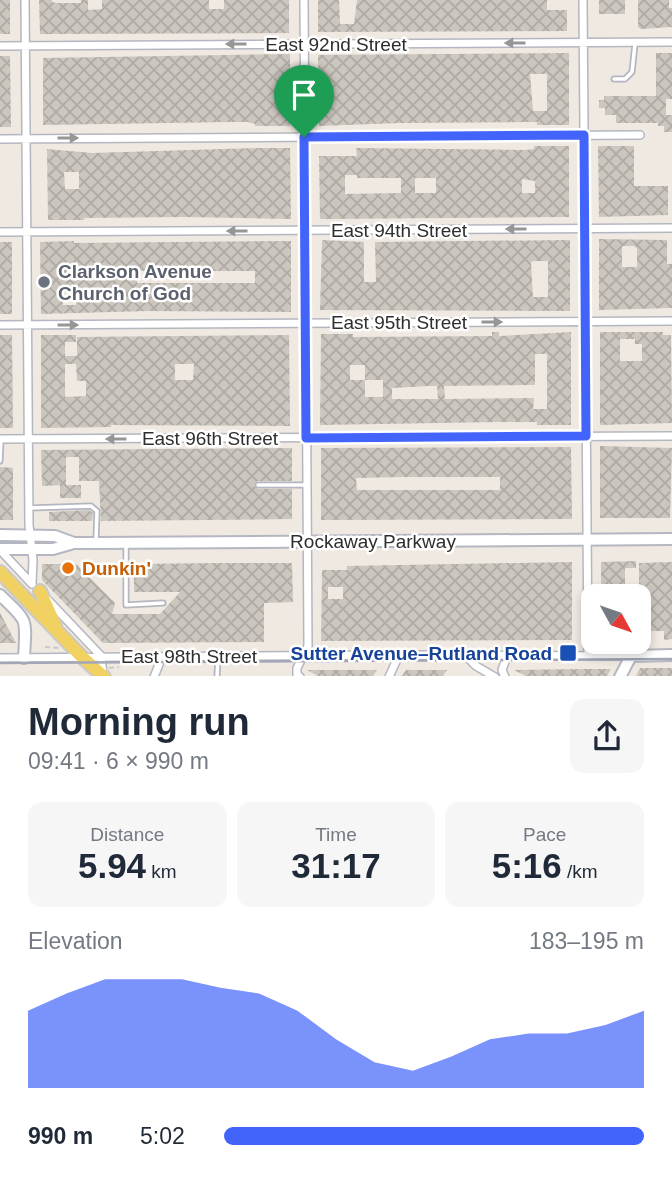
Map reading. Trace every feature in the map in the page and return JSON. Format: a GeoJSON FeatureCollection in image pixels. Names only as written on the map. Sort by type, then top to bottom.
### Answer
{"type":"FeatureCollection","features":[{"type":"Feature","properties":{"kind":"main road"},"geometry":{"type":"LineString","coordinates":[[0,572],[60,641],[106,673]]}},
{"type":"Feature","properties":{"kind":"main road"},"geometry":{"type":"LineString","coordinates":[[36,587],[60,641]]}},
{"type":"Feature","properties":{"kind":"street"},"geometry":{"type":"LineString","coordinates":[[25,0],[29,536],[36,587]]}},
{"type":"Feature","properties":{"kind":"street"},"geometry":{"type":"LineString","coordinates":[[298,676],[297,668],[309,646],[304,0]]}},
{"type":"Feature","properties":{"kind":"street"},"geometry":{"type":"LineString","coordinates":[[583,0],[587,584]]}},
{"type":"Feature","properties":{"kind":"street","name":"East 92nd Street"},"geometry":{"type":"LineString","coordinates":[[0,46],[672,42]]}},
{"type":"Feature","properties":{"kind":"street"},"geometry":{"type":"LineString","coordinates":[[0,139],[640,135]]}},
{"type":"Feature","properties":{"kind":"street","name":"East 94th Street"},"geometry":{"type":"LineString","coordinates":[[0,232],[672,228]]}},
{"type":"Feature","properties":{"kind":"street","name":"East 95th Street"},"geometry":{"type":"LineString","coordinates":[[0,325],[672,321]]}},
{"type":"Feature","properties":{"kind":"street","name":"East 96th Street"},"geometry":{"type":"LineString","coordinates":[[1,439],[672,436]]}},
{"type":"Feature","properties":{"kind":"street","name":"Rockaway Parkway"},"geometry":{"type":"LineString","coordinates":[[0,535],[55,536],[74,542],[96,543],[672,540]]}},
{"type":"Feature","properties":{"kind":"street","name":"Rockaway Parkway"},"geometry":{"type":"LineString","coordinates":[[0,550],[53,549],[74,542]]}},
{"type":"Feature","properties":{"kind":"street"},"geometry":{"type":"LineString","coordinates":[[0,550],[101,656],[106,673]]}},
{"type":"Feature","properties":{"kind":"street"},"geometry":{"type":"LineString","coordinates":[[0,595],[24,618],[24,657]]}},
{"type":"Feature","properties":{"kind":"street"},"geometry":{"type":"LineString","coordinates":[[389,676],[399,654]]}},
{"type":"Feature","properties":{"kind":"street","name":"East 98th Street"},"geometry":{"type":"LineString","coordinates":[[0,658],[399,654],[672,655]]}},
{"type":"Feature","properties":{"kind":"street"},"geometry":{"type":"LineString","coordinates":[[466,656],[476,666],[493,676]]}},
{"type":"Feature","properties":{"kind":"street"},"geometry":{"type":"LineString","coordinates":[[505,676],[502,670],[507,656]]}},
{"type":"Feature","properties":{"kind":"street"},"geometry":{"type":"LineString","coordinates":[[621,676],[631,656]]}},
{"type":"Feature","properties":{"kind":"street"},"geometry":{"type":"LineString","coordinates":[[154,676],[162,657]]}},
{"type":"Feature","properties":{"kind":"lane"},"geometry":{"type":"LineString","coordinates":[[614,79],[625,79],[632,72],[635,42]]}},
{"type":"Feature","properties":{"kind":"lane"},"geometry":{"type":"LineString","coordinates":[[0,461],[1,439]]}},
{"type":"Feature","properties":{"kind":"lane"},"geometry":{"type":"LineString","coordinates":[[258,485],[307,485]]}},
{"type":"Feature","properties":{"kind":"lane"},"geometry":{"type":"LineString","coordinates":[[29,508],[92,506],[97,511],[96,543]]}},
{"type":"Feature","properties":{"kind":"lane"},"geometry":{"type":"LineString","coordinates":[[126,543],[126,606],[163,603]]}},
{"type":"Feature","properties":{"kind":"lane"},"geometry":{"type":"LineString","coordinates":[[216,676],[218,657]]}},
{"type":"Feature","properties":{"kind":"path"},"geometry":{"type":"LineString","coordinates":[[45,647],[60,641]]}},
{"type":"Feature","properties":{"kind":"path"},"geometry":{"type":"LineString","coordinates":[[106,673],[119,667]]}},
{"type":"Feature","properties":{"kind":"building"},"geometry":{"type":"Polygon","coordinates":[[[0,0],[10,0],[10,34],[0,34],[0,0]]]}},
{"type":"Feature","properties":{"kind":"building"},"geometry":{"type":"Polygon","coordinates":[[[39,0],[81,3],[81,0],[88,0],[88,10],[102,9],[102,0],[209,0],[209,9],[224,9],[224,0],[289,0],[289,33],[40,34],[39,0]]]}},
{"type":"Feature","properties":{"kind":"building"},"geometry":{"type":"Polygon","coordinates":[[[318,0],[339,0],[340,24],[354,24],[357,0],[547,0],[547,10],[567,10],[567,31],[318,32],[318,0]]]}},
{"type":"Feature","properties":{"kind":"building"},"geometry":{"type":"Polygon","coordinates":[[[599,0],[625,0],[625,14],[599,14],[599,0]]]}},
{"type":"Feature","properties":{"kind":"building"},"geometry":{"type":"Polygon","coordinates":[[[638,0],[669,0],[672,27],[638,27],[638,0]]]}},
{"type":"Feature","properties":{"kind":"building"},"geometry":{"type":"Polygon","coordinates":[[[569,53],[569,125],[537,125],[537,122],[526,122],[319,126],[318,55],[569,53]],[[530,74],[533,111],[547,111],[547,74],[530,74]]]}},
{"type":"Feature","properties":{"kind":"building"},"geometry":{"type":"Polygon","coordinates":[[[656,53],[672,53],[672,99],[666,99],[666,115],[672,115],[672,132],[664,132],[664,126],[658,126],[658,123],[616,123],[616,115],[605,115],[605,108],[599,108],[599,100],[604,100],[604,96],[656,96],[656,53]]]}},
{"type":"Feature","properties":{"kind":"building"},"geometry":{"type":"Polygon","coordinates":[[[290,54],[290,126],[255,126],[248,122],[43,125],[43,58],[290,54]]]}},
{"type":"Feature","properties":{"kind":"building"},"geometry":{"type":"Polygon","coordinates":[[[0,56],[10,56],[11,127],[0,127],[0,56]]]}},
{"type":"Feature","properties":{"kind":"building"},"geometry":{"type":"Polygon","coordinates":[[[534,146],[569,146],[569,217],[320,219],[319,156],[357,156],[356,148],[534,149],[534,146]],[[345,175],[345,194],[401,193],[401,178],[357,178],[357,175],[345,175]],[[415,178],[415,193],[436,193],[436,178],[415,178]],[[522,179],[522,193],[535,193],[535,181],[522,179]]]}},
{"type":"Feature","properties":{"kind":"building"},"geometry":{"type":"Polygon","coordinates":[[[598,146],[634,146],[634,186],[668,186],[668,215],[599,217],[598,146]]]}},
{"type":"Feature","properties":{"kind":"building"},"geometry":{"type":"Polygon","coordinates":[[[290,148],[291,219],[184,217],[48,220],[47,149],[92,153],[290,148]],[[64,172],[65,189],[79,189],[79,172],[64,172]]]}},
{"type":"Feature","properties":{"kind":"building"},"geometry":{"type":"Polygon","coordinates":[[[599,239],[667,240],[667,264],[672,264],[672,308],[599,310],[599,239]],[[622,246],[622,267],[637,267],[635,246],[622,246]]]}},
{"type":"Feature","properties":{"kind":"building"},"geometry":{"type":"Polygon","coordinates":[[[322,240],[364,242],[364,282],[376,282],[375,242],[570,240],[570,311],[320,310],[322,240]],[[548,261],[531,262],[533,297],[548,297],[548,261]]]}},
{"type":"Feature","properties":{"kind":"building"},"geometry":{"type":"Polygon","coordinates":[[[291,241],[291,312],[148,311],[41,314],[40,242],[291,241]],[[137,271],[137,283],[255,283],[255,271],[137,271]],[[63,292],[63,305],[76,305],[76,292],[63,292]]]}},
{"type":"Feature","properties":{"kind":"building"},"geometry":{"type":"Polygon","coordinates":[[[0,242],[12,242],[12,314],[0,314],[0,242]]]}},
{"type":"Feature","properties":{"kind":"building"},"geometry":{"type":"Polygon","coordinates":[[[492,332],[499,332],[499,336],[571,332],[571,425],[497,422],[320,425],[321,334],[353,334],[353,337],[492,336],[492,332]],[[535,354],[535,385],[444,386],[445,399],[534,398],[533,409],[547,409],[547,354],[535,354]],[[350,365],[350,380],[365,380],[365,365],[350,365]],[[365,380],[365,397],[383,397],[383,380],[365,380]],[[437,386],[392,388],[392,399],[438,399],[437,386]]]}},
{"type":"Feature","properties":{"kind":"building"},"geometry":{"type":"Polygon","coordinates":[[[600,332],[663,332],[663,335],[671,335],[672,423],[600,425],[600,332]],[[620,339],[620,361],[642,361],[642,344],[635,344],[635,339],[620,339]]]}},
{"type":"Feature","properties":{"kind":"building"},"geometry":{"type":"Polygon","coordinates":[[[0,335],[12,335],[13,428],[0,428],[0,335]]]}},
{"type":"Feature","properties":{"kind":"building"},"geometry":{"type":"Polygon","coordinates":[[[41,335],[76,335],[76,342],[65,342],[65,356],[77,356],[77,337],[289,335],[290,426],[111,425],[41,428],[41,335]],[[65,364],[65,397],[86,396],[86,381],[77,381],[76,364],[65,364]],[[175,364],[175,380],[193,380],[194,364],[175,364]]]}},
{"type":"Feature","properties":{"kind":"building"},"geometry":{"type":"Polygon","coordinates":[[[600,446],[672,448],[670,518],[600,518],[600,446]]]}},
{"type":"Feature","properties":{"kind":"building"},"geometry":{"type":"Polygon","coordinates":[[[571,447],[572,519],[321,520],[321,448],[571,447]],[[500,477],[356,478],[357,490],[500,490],[500,477]]]}},
{"type":"Feature","properties":{"kind":"building"},"geometry":{"type":"Polygon","coordinates":[[[292,448],[292,481],[257,481],[254,486],[258,489],[292,489],[292,519],[101,521],[99,481],[79,481],[79,457],[66,457],[66,485],[81,485],[81,498],[60,498],[60,485],[42,486],[41,450],[292,448]]]}},
{"type":"Feature","properties":{"kind":"building"},"geometry":{"type":"Polygon","coordinates":[[[0,467],[13,468],[13,520],[0,520],[0,467]]]}},
{"type":"Feature","properties":{"kind":"building"},"geometry":{"type":"Polygon","coordinates":[[[89,510],[93,513],[92,521],[49,521],[49,512],[89,510]]]}},
{"type":"Feature","properties":{"kind":"building"},"geometry":{"type":"Polygon","coordinates":[[[636,561],[636,568],[625,568],[625,584],[601,584],[601,562],[636,561]]]}},
{"type":"Feature","properties":{"kind":"building"},"geometry":{"type":"Polygon","coordinates":[[[572,562],[572,640],[321,641],[322,570],[347,570],[347,566],[572,562]],[[328,587],[328,599],[343,599],[343,587],[328,587]]]}},
{"type":"Feature","properties":{"kind":"building"},"geometry":{"type":"Polygon","coordinates":[[[672,562],[672,639],[664,640],[664,631],[651,631],[651,584],[639,584],[639,563],[672,562]]]}},
{"type":"Feature","properties":{"kind":"building"},"geometry":{"type":"Polygon","coordinates":[[[292,563],[293,602],[264,603],[264,642],[103,643],[42,580],[42,564],[76,564],[115,603],[112,614],[160,614],[180,592],[134,592],[134,564],[292,563]]]}},
{"type":"Feature","properties":{"kind":"building"},"geometry":{"type":"Polygon","coordinates":[[[0,613],[16,643],[0,643],[0,613]]]}},
{"type":"Feature","properties":{"kind":"building"},"geometry":{"type":"Polygon","coordinates":[[[640,668],[672,668],[672,676],[636,676],[640,668]]]}},
{"type":"Feature","properties":{"kind":"building"},"geometry":{"type":"Polygon","coordinates":[[[611,669],[607,676],[526,676],[514,670],[611,669]]]}},
{"type":"Feature","properties":{"kind":"building"},"geometry":{"type":"Polygon","coordinates":[[[307,670],[377,670],[373,676],[318,676],[307,670]]]}},
{"type":"Feature","properties":{"kind":"building"},"geometry":{"type":"Polygon","coordinates":[[[406,670],[447,670],[443,676],[402,676],[406,670]]]}},
{"type":"Feature","properties":{"kind":"railway"},"geometry":{"type":"LineString","coordinates":[[0,663],[672,659]]}},
{"type":"Feature","properties":{"kind":"place","name":"Clarkson Avenue Church of God"},"geometry":{"type":"Point","coordinates":[44,282]}},
{"type":"Feature","properties":{"kind":"place","name":"Dunkin'"},"geometry":{"type":"Point","coordinates":[68,568]}},
{"type":"Feature","properties":{"kind":"place","name":"Sutter Avenue–Rutland Road"},"geometry":{"type":"Point","coordinates":[568,653]}},
{"type":"Feature","properties":{"kind":"route"},"geometry":{"type":"LineString","coordinates":[[584,135],[586,436],[306,438],[304,137],[584,135]]}}]}
